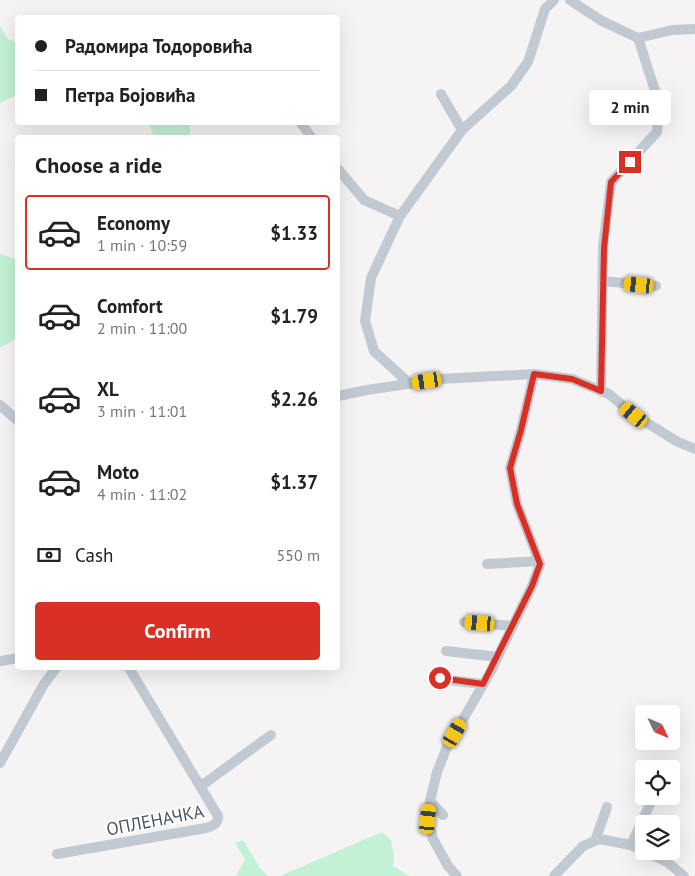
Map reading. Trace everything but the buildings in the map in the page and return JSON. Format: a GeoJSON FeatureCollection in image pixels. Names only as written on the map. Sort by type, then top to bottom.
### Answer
{"type":"FeatureCollection","features":[{"type":"Feature","properties":{"kind":"street"},"geometry":{"type":"LineString","coordinates":[[410,384],[374,351],[365,321],[371,278],[400,216],[462,130],[511,86],[528,62],[545,10],[554,0]]}},
{"type":"Feature","properties":{"kind":"street"},"geometry":{"type":"LineString","coordinates":[[570,0],[602,21],[638,38],[672,30],[695,29]]}},
{"type":"Feature","properties":{"kind":"street"},"geometry":{"type":"LineString","coordinates":[[601,391],[604,248],[611,182],[657,132],[659,103],[638,38]]}},
{"type":"Feature","properties":{"kind":"street"},"geometry":{"type":"LineString","coordinates":[[441,94],[462,130]]}},
{"type":"Feature","properties":{"kind":"street"},"geometry":{"type":"LineString","coordinates":[[340,171],[364,200],[400,216]]}},
{"type":"Feature","properties":{"kind":"street"},"geometry":{"type":"LineString","coordinates":[[603,281],[656,286]]}},
{"type":"Feature","properties":{"kind":"street"},"geometry":{"type":"LineString","coordinates":[[456,876],[448,866],[433,839],[428,821],[430,801],[437,772],[447,747],[498,657],[532,586],[540,564],[517,504],[510,468],[534,374]]}},
{"type":"Feature","properties":{"kind":"street"},"geometry":{"type":"LineString","coordinates":[[340,396],[440,379],[534,374],[572,379],[608,394],[645,422],[678,442],[695,449]]}},
{"type":"Feature","properties":{"kind":"street"},"geometry":{"type":"LineString","coordinates":[[0,405],[15,418]]}},
{"type":"Feature","properties":{"kind":"street"},"geometry":{"type":"LineString","coordinates":[[487,564],[539,561]]}},
{"type":"Feature","properties":{"kind":"street"},"geometry":{"type":"LineString","coordinates":[[464,622],[512,626]]}},
{"type":"Feature","properties":{"kind":"street"},"geometry":{"type":"LineString","coordinates":[[446,651],[498,657]]}},
{"type":"Feature","properties":{"kind":"street"},"geometry":{"type":"LineString","coordinates":[[0,662],[15,659]]}},
{"type":"Feature","properties":{"kind":"street"},"geometry":{"type":"LineString","coordinates":[[0,763],[44,684],[54,670]]}},
{"type":"Feature","properties":{"kind":"street","name":"ОПЛЕНАЧКА"},"geometry":{"type":"LineString","coordinates":[[57,854],[210,827],[215,824],[218,816],[130,670]]}},
{"type":"Feature","properties":{"kind":"street"},"geometry":{"type":"LineString","coordinates":[[440,678],[483,684]]}},
{"type":"Feature","properties":{"kind":"street","name":"ОПЛЕНАЧКА"},"geometry":{"type":"LineString","coordinates":[[201,786],[271,735]]}},
{"type":"Feature","properties":{"kind":"street"},"geometry":{"type":"LineString","coordinates":[[430,801],[443,814]]}},
{"type":"Feature","properties":{"kind":"street"},"geometry":{"type":"LineString","coordinates":[[631,845],[650,805]]}},
{"type":"Feature","properties":{"kind":"street"},"geometry":{"type":"LineString","coordinates":[[595,841],[607,807]]}},
{"type":"Feature","properties":{"kind":"street"},"geometry":{"type":"LineString","coordinates":[[554,876],[583,846],[600,839],[631,845],[667,862],[684,876]]}},
{"type":"Feature","properties":{"kind":"green space"},"geometry":{"type":"Polygon","coordinates":[[[0,26],[8,39],[15,42],[15,96],[0,103],[0,26]]]}},
{"type":"Feature","properties":{"kind":"green space"},"geometry":{"type":"Polygon","coordinates":[[[150,125],[190,125],[190,135],[153,135],[150,125]]]}},
{"type":"Feature","properties":{"kind":"green space"},"geometry":{"type":"Polygon","coordinates":[[[0,254],[15,259],[15,339],[0,348],[0,254]]]}},
{"type":"Feature","properties":{"kind":"green space"},"geometry":{"type":"Polygon","coordinates":[[[382,832],[391,840],[394,856],[393,866],[409,876],[280,876],[382,832]]]}},
{"type":"Feature","properties":{"kind":"green space"},"geometry":{"type":"Polygon","coordinates":[[[243,840],[260,868],[268,876],[236,876],[245,859],[235,843],[243,840]]]}},
{"type":"Feature","properties":{"kind":"route"},"geometry":{"type":"LineString","coordinates":[[440,678],[483,684],[532,586],[540,564],[517,504],[510,468],[534,374],[572,379],[601,391],[604,248],[611,182],[630,162]]}}]}
